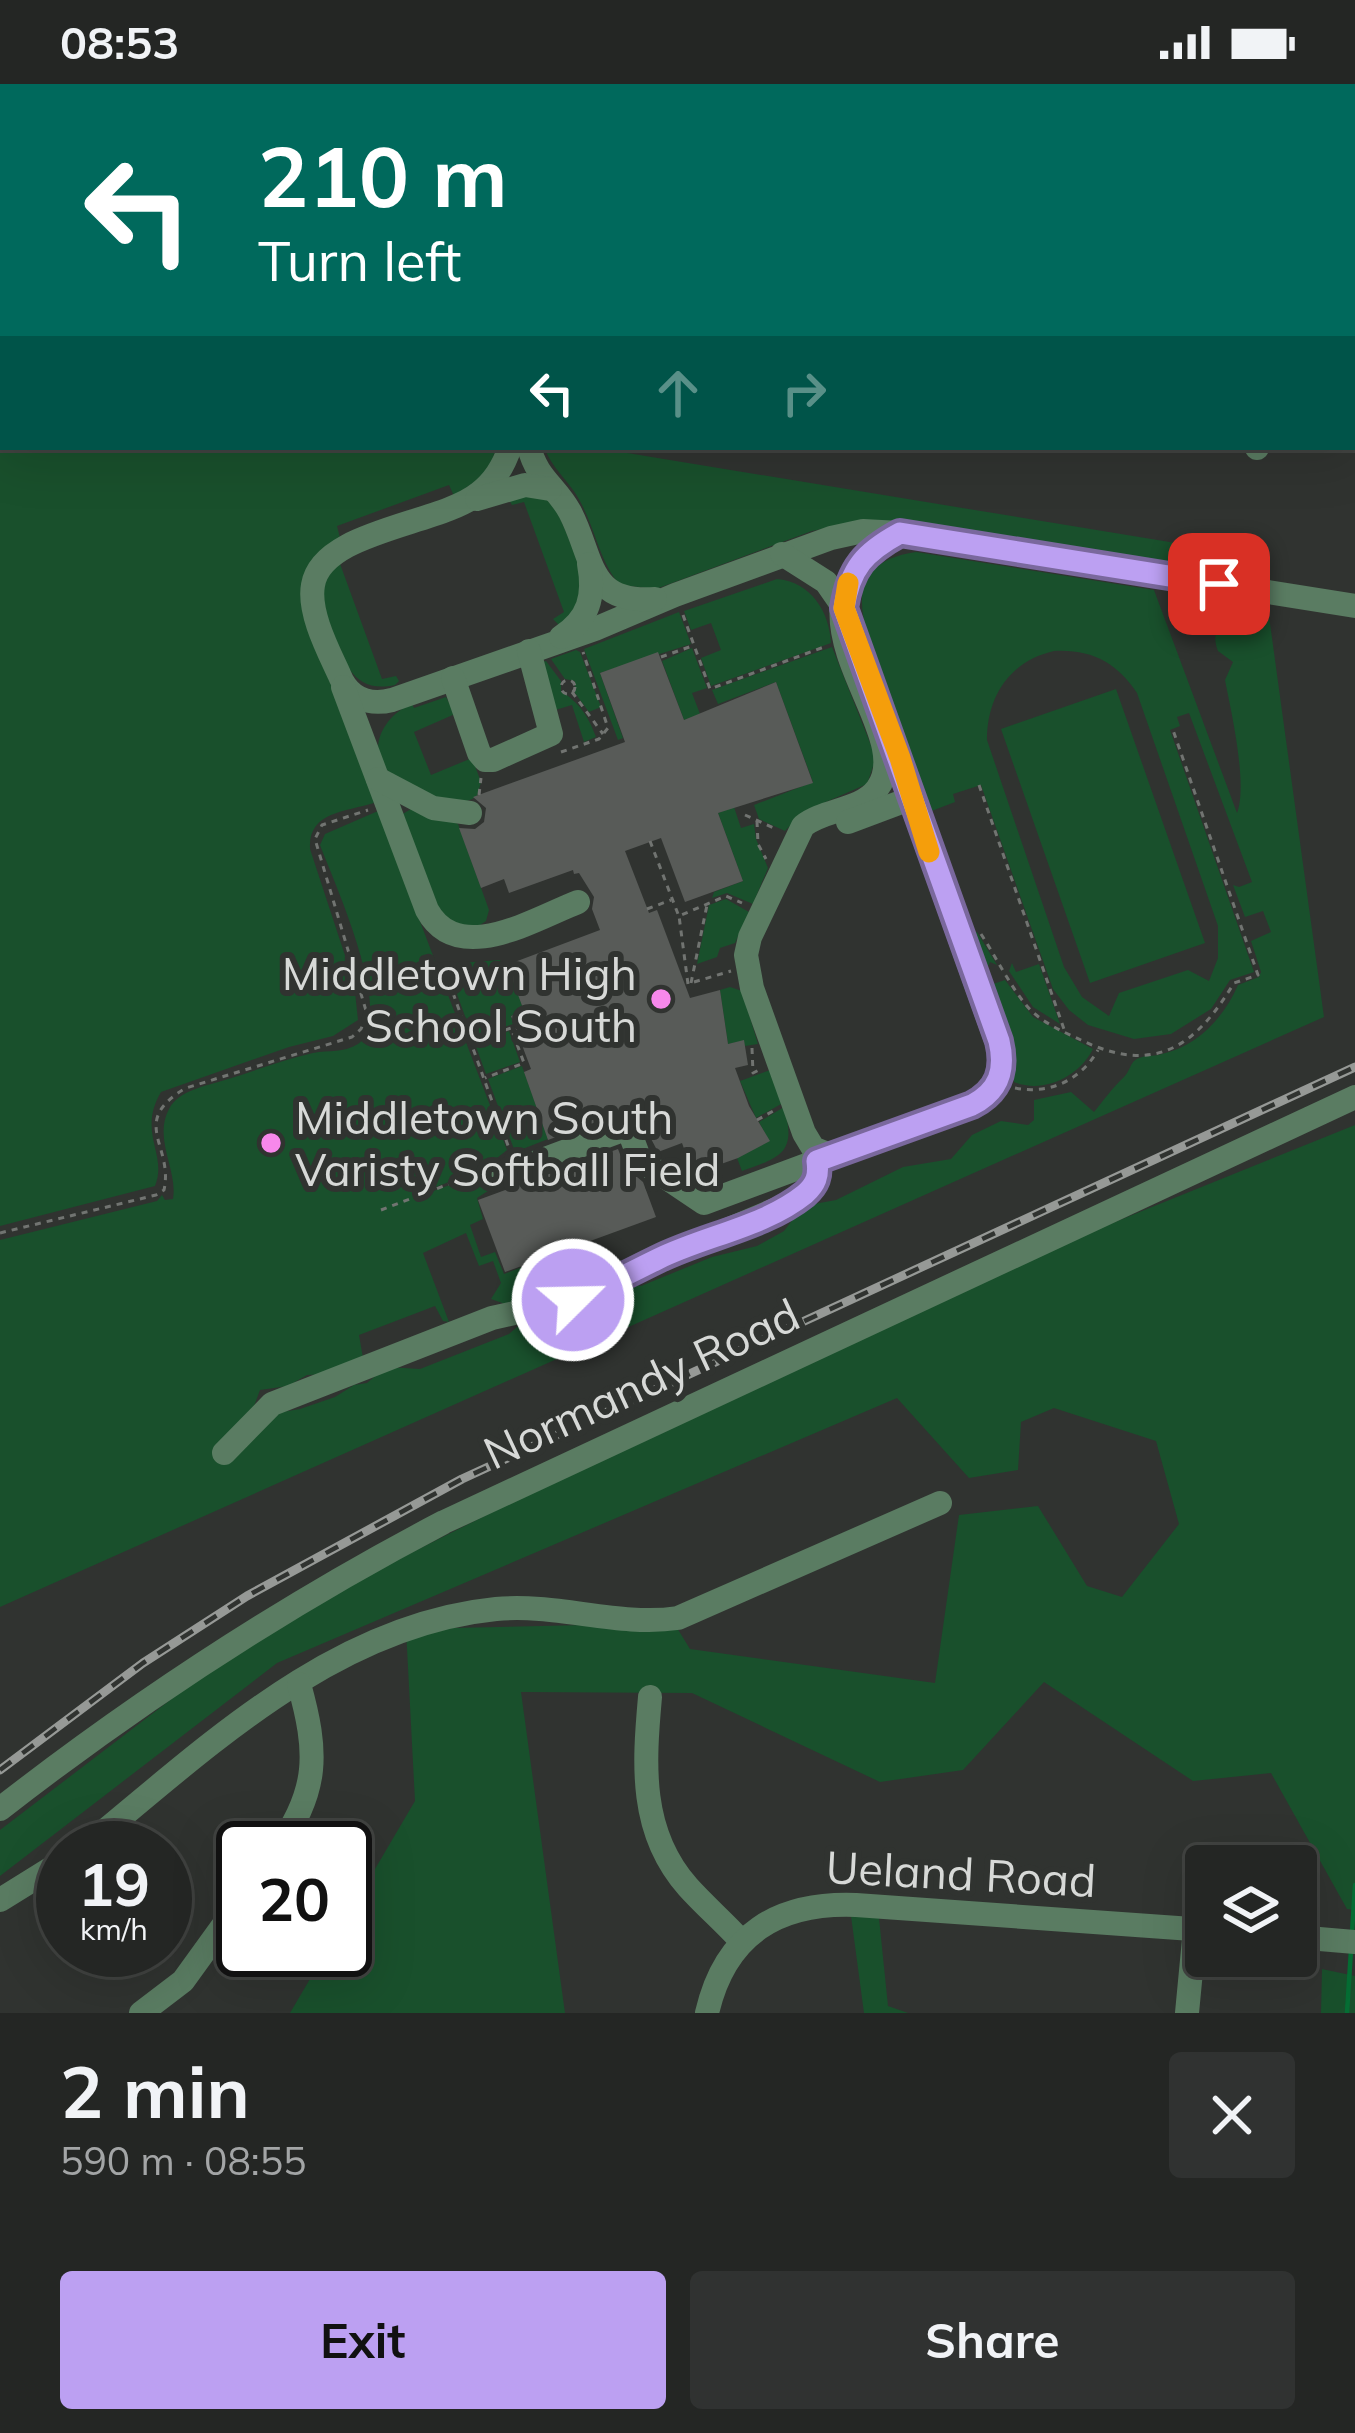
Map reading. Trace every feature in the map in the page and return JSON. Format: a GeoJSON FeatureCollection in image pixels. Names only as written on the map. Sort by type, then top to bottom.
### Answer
{"type":"FeatureCollection","features":[{"type":"Feature","properties":{"kind":"street"},"geometry":{"type":"LineString","coordinates":[[458,506],[489,484],[508,450]]}},
{"type":"Feature","properties":{"kind":"street"},"geometry":{"type":"LineString","coordinates":[[530,450],[540,476],[569,511],[599,581],[616,596],[678,601]]}},
{"type":"Feature","properties":{"kind":"street"},"geometry":{"type":"LineString","coordinates":[[550,489],[525,485],[342,548],[320,566],[313,583],[314,606],[427,910],[449,934],[478,938],[578,902]]}},
{"type":"Feature","properties":{"kind":"street"},"geometry":{"type":"LineString","coordinates":[[340,679],[361,699],[392,700],[678,601],[782,554],[853,532],[900,533],[1355,606]]}},
{"type":"Feature","properties":{"kind":"street"},"geometry":{"type":"LineString","coordinates":[[836,1154],[821,1154],[806,1138],[752,988],[746,955],[799,832],[814,818],[867,798],[885,773],[884,751],[844,639],[844,608],[854,568],[900,533]]}},
{"type":"Feature","properties":{"kind":"street"},"geometry":{"type":"LineString","coordinates":[[503,1171],[628,1128],[640,1160],[704,1203],[972,1105],[998,1082],[1003,1066],[999,1041],[844,608],[826,582],[782,554]]}},
{"type":"Feature","properties":{"kind":"street"},"geometry":{"type":"LineString","coordinates":[[540,646],[575,627],[588,608],[592,587],[588,562]]}},
{"type":"Feature","properties":{"kind":"street"},"geometry":{"type":"LineString","coordinates":[[452,678],[479,753],[493,760],[550,734],[540,646]]}},
{"type":"Feature","properties":{"kind":"street"},"geometry":{"type":"LineString","coordinates":[[368,754],[369,724],[392,700]]}},
{"type":"Feature","properties":{"kind":"street"},"geometry":{"type":"LineString","coordinates":[[378,778],[433,808],[470,813]]}},
{"type":"Feature","properties":{"kind":"street"},"geometry":{"type":"LineString","coordinates":[[224,1454],[272,1404],[492,1318],[573,1300],[789,1204],[814,1185],[836,1154],[836,1145],[817,1126],[761,976],[759,950],[815,836],[912,798]]}},
{"type":"Feature","properties":{"kind":"street","name":"Normandy Road"},"geometry":{"type":"LineString","coordinates":[[0,1809],[181,1676],[388,1551],[562,1465],[1355,1097]]}},
{"type":"Feature","properties":{"kind":"street"},"geometry":{"type":"LineString","coordinates":[[117,1821],[228,1730],[388,1635],[460,1613],[500,1608],[678,1618],[940,1503]]}},
{"type":"Feature","properties":{"kind":"street"},"geometry":{"type":"LineString","coordinates":[[297,1821],[308,1796],[309,1718],[299,1684]]}},
{"type":"Feature","properties":{"kind":"street"},"geometry":{"type":"LineString","coordinates":[[650,1696],[644,1774],[655,1830],[683,1881],[742,1942]]}},
{"type":"Feature","properties":{"kind":"street"},"geometry":{"type":"LineString","coordinates":[[0,1900],[36,1878]]}},
{"type":"Feature","properties":{"kind":"street","name":"Ueland Road"},"geometry":{"type":"LineString","coordinates":[[707,2013],[719,1976],[742,1942],[793,1910],[824,1904],[1185,1929]]}},
{"type":"Feature","properties":{"kind":"street"},"geometry":{"type":"LineString","coordinates":[[141,2013],[183,1981],[216,1935]]}},
{"type":"Feature","properties":{"kind":"street"},"geometry":{"type":"LineString","coordinates":[[1317,1939],[1355,1942]]}},
{"type":"Feature","properties":{"kind":"street","name":"Ueland Road"},"geometry":{"type":"LineString","coordinates":[[1187,2013],[1193,1977]]}},
{"type":"Feature","properties":{"kind":"path"},"geometry":{"type":"LineString","coordinates":[[678,601],[710,689],[832,645]]}},
{"type":"Feature","properties":{"kind":"path"},"geometry":{"type":"LineString","coordinates":[[661,658],[694,645]]}},
{"type":"Feature","properties":{"kind":"path"},"geometry":{"type":"LineString","coordinates":[[572,692],[604,735]]}},
{"type":"Feature","properties":{"kind":"path"},"geometry":{"type":"LineString","coordinates":[[977,928],[1028,1008],[1099,1049],[1128,1056],[1166,1052],[1191,1041],[1212,1020],[1234,983],[1258,975],[1172,730]]}},
{"type":"Feature","properties":{"kind":"path"},"geometry":{"type":"LineString","coordinates":[[567,750],[571,761]]}},
{"type":"Feature","properties":{"kind":"path"},"geometry":{"type":"LineString","coordinates":[[980,785],[1065,1032]]}},
{"type":"Feature","properties":{"kind":"path"},"geometry":{"type":"LineString","coordinates":[[0,1233],[156,1195],[164,1190],[166,1180],[154,1130],[170,1098],[186,1088],[352,1037],[361,1029],[367,1014],[315,839],[322,825],[387,804]]}},
{"type":"Feature","properties":{"kind":"path"},"geometry":{"type":"LineString","coordinates":[[745,815],[789,835]]}},
{"type":"Feature","properties":{"kind":"path"},"geometry":{"type":"LineString","coordinates":[[757,820],[758,844],[773,868]]}},
{"type":"Feature","properties":{"kind":"path"},"geometry":{"type":"LineString","coordinates":[[650,842],[679,916],[688,984]]}},
{"type":"Feature","properties":{"kind":"path"},"geometry":{"type":"LineString","coordinates":[[679,916],[726,896],[754,909]]}},
{"type":"Feature","properties":{"kind":"path"},"geometry":{"type":"LineString","coordinates":[[647,909],[673,899]]}},
{"type":"Feature","properties":{"kind":"path"},"geometry":{"type":"LineString","coordinates":[[688,984],[707,904]]}},
{"type":"Feature","properties":{"kind":"path"},"geometry":{"type":"LineString","coordinates":[[688,984],[739,969]]}},
{"type":"Feature","properties":{"kind":"path"},"geometry":{"type":"LineString","coordinates":[[381,1210],[503,1171],[483,1078],[453,993]]}},
{"type":"Feature","properties":{"kind":"path"},"geometry":{"type":"LineString","coordinates":[[471,1042],[511,1028],[524,1063],[483,1078]]}},
{"type":"Feature","properties":{"kind":"path"},"geometry":{"type":"LineString","coordinates":[[998,1082],[1026,1090],[1053,1087],[1084,1070],[1099,1049]]}},
{"type":"Feature","properties":{"kind":"path"},"geometry":{"type":"LineString","coordinates":[[757,1120],[787,1103]]}},
{"type":"Feature","properties":{"kind":"green space"},"geometry":{"type":"Polygon","coordinates":[[[0,450],[495,450],[489,472],[454,496],[449,485],[337,526],[340,538],[312,564],[374,803],[321,821],[310,849],[354,983],[358,1020],[333,1036],[161,1092],[152,1119],[158,1164],[155,1186],[0,1226],[0,450]]]}},
{"type":"Feature","properties":{"kind":"green space"},"geometry":{"type":"Polygon","coordinates":[[[546,450],[609,450],[1261,557],[1264,581],[865,520],[812,531],[656,589],[620,585],[578,497],[546,450]]]}},
{"type":"Feature","properties":{"kind":"green space"},"geometry":{"type":"Polygon","coordinates":[[[511,496],[546,498],[555,506],[584,574],[583,602],[559,625],[553,619],[564,612],[524,502],[512,505],[511,496]]]}},
{"type":"Feature","properties":{"kind":"green space"},"geometry":{"type":"Polygon","coordinates":[[[916,552],[1154,590],[1237,813],[1240,766],[1225,680],[1233,662],[1218,651],[1216,632],[1234,607],[1268,609],[1324,1017],[0,1607],[0,1240],[157,1201],[162,1195],[165,1200],[173,1199],[164,1132],[169,1109],[179,1097],[291,1059],[358,1044],[368,1030],[367,979],[320,845],[325,834],[378,811],[507,1150],[492,1166],[414,1198],[494,1169],[497,1185],[477,1198],[483,1219],[470,1225],[481,1257],[495,1252],[504,1274],[522,1267],[538,1301],[508,1305],[491,1299],[501,1283],[493,1261],[479,1266],[466,1233],[423,1253],[449,1322],[443,1321],[435,1306],[359,1335],[363,1358],[331,1374],[307,1375],[288,1386],[260,1390],[250,1431],[282,1412],[367,1383],[386,1367],[420,1369],[509,1334],[527,1318],[757,1246],[784,1231],[803,1206],[836,1200],[903,1167],[951,1159],[972,1135],[1001,1121],[1028,1125],[1034,1120],[1034,1100],[1071,1092],[1094,1112],[1134,1061],[1175,1050],[1198,1037],[1217,1019],[1238,985],[1259,977],[1251,941],[1271,932],[1263,911],[1245,917],[1233,885],[1252,882],[1189,713],[1177,717],[1180,726],[1170,730],[1254,972],[1230,980],[1211,1009],[1171,1034],[1134,1039],[1088,1025],[1069,1010],[1053,989],[981,785],[953,794],[955,802],[929,812],[876,671],[863,612],[866,580],[892,558],[916,552]],[[1054,651],[1025,663],[1004,683],[991,709],[987,740],[1064,967],[1082,997],[1109,1016],[1119,993],[1188,970],[1209,981],[1218,958],[1218,926],[1137,693],[1102,660],[1080,652],[1054,651]]]}},
{"type":"Feature","properties":{"kind":"green space"},"geometry":{"type":"Polygon","coordinates":[[[339,561],[382,679],[396,676],[395,685],[381,687],[361,681],[341,655],[322,599],[326,581],[339,561]]]}},
{"type":"Feature","properties":{"kind":"green space"},"geometry":{"type":"Polygon","coordinates":[[[777,579],[800,586],[816,600],[831,643],[711,686],[701,658],[721,650],[711,623],[691,630],[684,611],[777,579]]]}},
{"type":"Feature","properties":{"kind":"green space"},"geometry":{"type":"Polygon","coordinates":[[[679,612],[691,644],[600,673],[623,738],[618,740],[584,649],[679,612]]]}},
{"type":"Feature","properties":{"kind":"green space"},"geometry":{"type":"Polygon","coordinates":[[[832,647],[876,758],[867,784],[803,812],[785,831],[759,819],[754,805],[813,782],[776,682],[718,704],[712,690],[832,647]]]}},
{"type":"Feature","properties":{"kind":"green space"},"geometry":{"type":"Polygon","coordinates":[[[692,648],[707,688],[692,693],[700,714],[684,720],[662,661],[692,648]]]}},
{"type":"Feature","properties":{"kind":"green space"},"geometry":{"type":"Polygon","coordinates":[[[576,650],[601,707],[589,712],[575,693],[575,681],[565,679],[551,659],[576,650]]]}},
{"type":"Feature","properties":{"kind":"green space"},"geometry":{"type":"Polygon","coordinates":[[[542,662],[561,681],[561,691],[582,710],[596,737],[584,742],[572,705],[552,711],[542,662]]]}},
{"type":"Feature","properties":{"kind":"green space"},"geometry":{"type":"Polygon","coordinates":[[[1116,689],[1205,943],[1090,983],[1001,729],[1116,689]]]}},
{"type":"Feature","properties":{"kind":"green space"},"geometry":{"type":"Polygon","coordinates":[[[446,697],[455,714],[414,732],[431,775],[472,758],[481,782],[477,796],[468,801],[445,801],[409,787],[390,773],[379,754],[386,724],[402,709],[446,697]]]}},
{"type":"Feature","properties":{"kind":"green space"},"geometry":{"type":"Polygon","coordinates":[[[416,806],[458,824],[489,910],[486,921],[477,927],[458,927],[440,915],[401,815],[416,806]]]}},
{"type":"Feature","properties":{"kind":"green space"},"geometry":{"type":"Polygon","coordinates":[[[734,807],[741,828],[754,824],[768,868],[753,904],[727,893],[712,898],[714,892],[743,881],[718,813],[734,807]]]}},
{"type":"Feature","properties":{"kind":"green space"},"geometry":{"type":"Polygon","coordinates":[[[726,899],[749,912],[735,943],[697,964],[709,905],[726,899]]]}},
{"type":"Feature","properties":{"kind":"green space"},"geometry":{"type":"Polygon","coordinates":[[[977,932],[997,965],[990,962],[987,969],[993,984],[1005,980],[1033,1017],[1093,1049],[1069,1075],[1037,1086],[1014,1082],[1012,1042],[973,933],[977,932]]]}},
{"type":"Feature","properties":{"kind":"green space"},"geometry":{"type":"Polygon","coordinates":[[[500,960],[504,973],[510,971],[524,1011],[511,1016],[513,1024],[473,1038],[446,964],[500,960]]]}},
{"type":"Feature","properties":{"kind":"green space"},"geometry":{"type":"Polygon","coordinates":[[[1012,963],[1016,972],[1039,964],[1060,1024],[1033,1007],[1009,971],[1012,963]]]}},
{"type":"Feature","properties":{"kind":"green space"},"geometry":{"type":"Polygon","coordinates":[[[720,990],[742,991],[758,1044],[728,1044],[720,990]]]}},
{"type":"Feature","properties":{"kind":"green space"},"geometry":{"type":"Polygon","coordinates":[[[509,1031],[520,1062],[486,1074],[475,1044],[509,1031]]]}},
{"type":"Feature","properties":{"kind":"green space"},"geometry":{"type":"Polygon","coordinates":[[[522,1066],[548,1139],[515,1152],[488,1079],[522,1066]]]}},
{"type":"Feature","properties":{"kind":"green space"},"geometry":{"type":"Polygon","coordinates":[[[770,1070],[783,1103],[756,1118],[740,1081],[770,1070]]]}},
{"type":"Feature","properties":{"kind":"green space"},"geometry":{"type":"Polygon","coordinates":[[[784,1107],[787,1144],[776,1157],[742,1171],[737,1158],[769,1141],[759,1122],[784,1107]]]}},
{"type":"Feature","properties":{"kind":"green space"},"geometry":{"type":"Polygon","coordinates":[[[1355,1125],[1355,1910],[1347,1909],[1317,1855],[1317,1845],[1311,1845],[1271,1773],[1193,1781],[1044,1682],[963,1770],[880,1782],[692,1693],[521,1692],[565,2013],[290,2013],[311,1977],[372,1977],[372,1874],[415,1801],[406,1629],[674,1623],[690,1649],[935,1683],[959,1515],[1038,1506],[1087,1586],[1122,1597],[1179,1524],[1156,1441],[1054,1408],[1021,1422],[1018,1470],[969,1478],[897,1398],[277,1663],[72,1821],[36,1821],[36,1848],[0,1876],[0,1830],[271,1623],[892,1312],[1355,1125]]]}},
{"type":"Feature","properties":{"kind":"green space"},"geometry":{"type":"Polygon","coordinates":[[[851,1916],[879,1918],[888,2006],[908,2013],[864,2013],[851,1916]]]}},
{"type":"Feature","properties":{"kind":"green space"},"geometry":{"type":"Polygon","coordinates":[[[1322,1969],[1355,1976],[1355,2013],[1321,2013],[1322,1969]]]}},
{"type":"Feature","properties":{"kind":"building","name":"Middletown High School South"},"geometry":{"type":"Polygon","coordinates":[[[658,652],[684,720],[776,682],[813,783],[718,813],[743,881],[685,902],[661,838],[625,851],[649,913],[657,910],[690,998],[720,990],[728,1044],[744,1040],[748,1065],[735,1068],[749,1106],[770,1141],[693,1174],[682,1143],[658,1152],[639,1116],[628,1110],[548,1140],[524,1072],[531,1069],[511,1016],[524,1011],[507,965],[600,930],[592,909],[594,897],[573,870],[509,893],[504,879],[481,888],[459,828],[475,829],[484,822],[486,808],[473,797],[625,742],[600,673],[658,652]]]}},
{"type":"Feature","properties":{"kind":"building"},"geometry":{"type":"Polygon","coordinates":[[[618,1149],[625,1167],[643,1182],[656,1217],[505,1272],[478,1200],[618,1149]]]}},
{"type":"Feature","properties":{"kind":"waterway"},"geometry":{"type":"LineString","coordinates":[[1352,1933],[1355,1885]]}},
{"type":"Feature","properties":{"kind":"waterway"},"geometry":{"type":"LineString","coordinates":[[1347,2013],[1351,1950]]}},
{"type":"Feature","properties":{"kind":"railway"},"geometry":{"type":"LineString","coordinates":[[0,1770],[143,1663],[247,1596],[462,1479],[1355,1067]]}},
{"type":"Feature","properties":{"kind":"slow traffic"},"geometry":{"type":"LineString","coordinates":[[848,583],[844,608],[929,852]]}},
{"type":"Feature","properties":{"kind":"place","name":"Middletown High School South"},"geometry":{"type":"Point","coordinates":[661,999]}},
{"type":"Feature","properties":{"kind":"place","name":"Middletown South Varisty Softball Field"},"geometry":{"type":"Point","coordinates":[271,1143]}},
{"type":"Feature","properties":{"kind":"route"},"geometry":{"type":"LineString","coordinates":[[573,1300],[789,1204],[814,1185],[817,1161],[972,1105],[998,1082],[1003,1066],[999,1041],[844,608],[849,579],[862,559],[900,533],[1219,584]]}}]}
